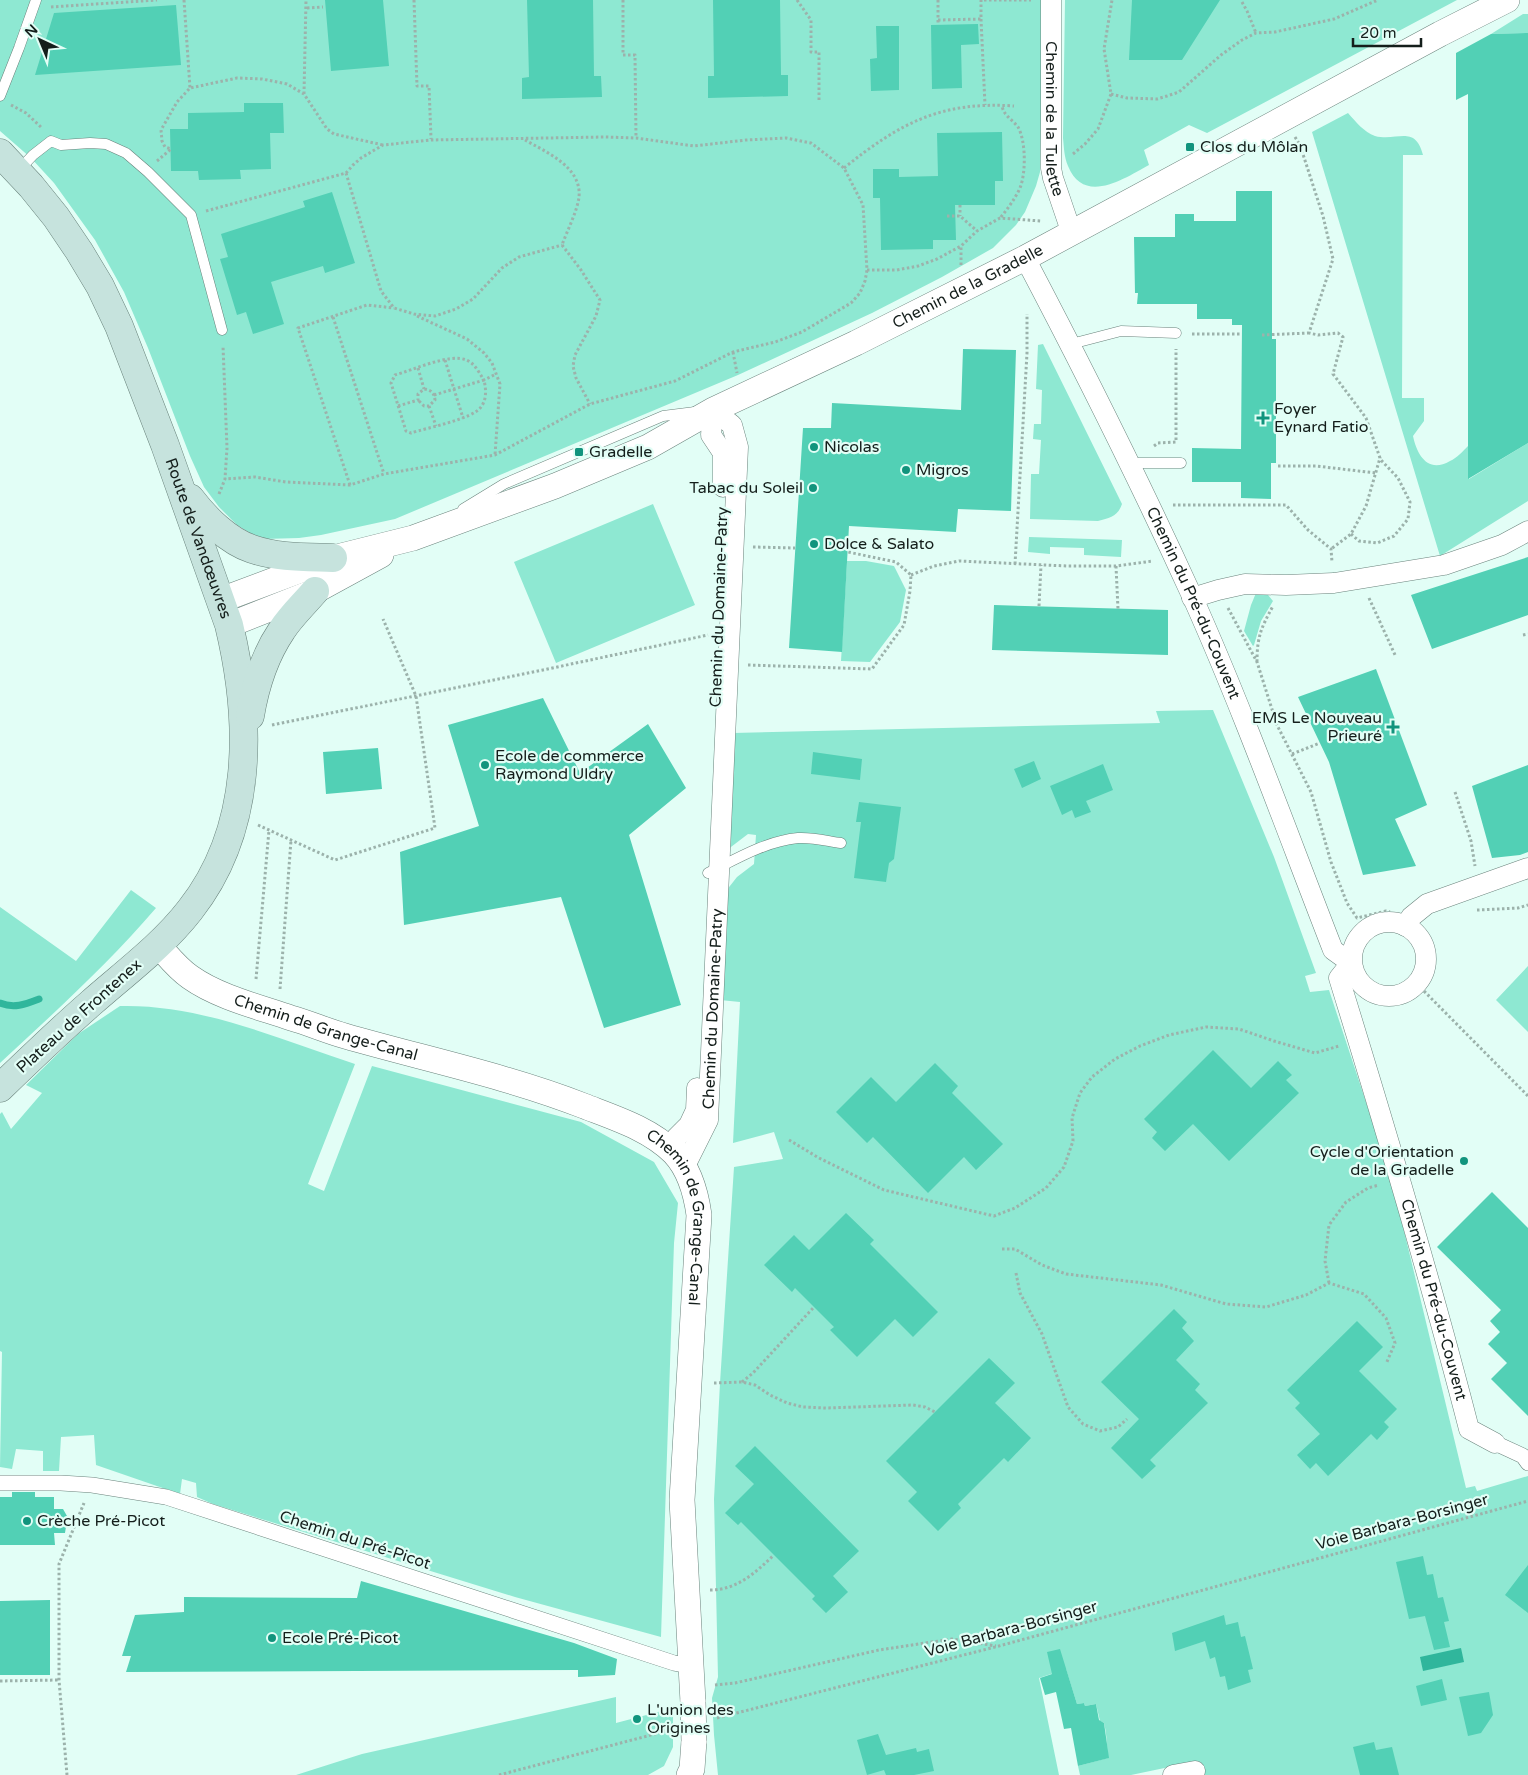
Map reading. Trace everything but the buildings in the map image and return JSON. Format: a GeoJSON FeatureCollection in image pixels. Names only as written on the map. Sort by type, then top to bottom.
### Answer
{"type":"FeatureCollection","features":[{"type":"Feature","properties":{"kind":"main road","name":"Route de Vandœuvres"},"geometry":{"type":"LineString","coordinates":[[9,162],[56,217],[79,250],[100,286],[119,326],[221,600],[236,654],[243,697],[244,752],[242,782],[230,837],[211,879],[191,910],[172,932],[158,944]]}},
{"type":"Feature","properties":{"kind":"main road"},"geometry":{"type":"LineString","coordinates":[[177,479],[194,503],[210,520],[239,543],[252,549],[277,554],[333,558]]}},
{"type":"Feature","properties":{"kind":"main road"},"geometry":{"type":"LineString","coordinates":[[244,752],[252,703],[269,654],[283,628],[315,592]]}},
{"type":"Feature","properties":{"kind":"main road","name":"Plateau de Frontenex"},"geometry":{"type":"LineString","coordinates":[[0,1088],[81,1012],[158,944]]}},
{"type":"Feature","properties":{"kind":"street","name":"Chemin de la Tulette"},"geometry":{"type":"LineString","coordinates":[[1051,0],[1051,168],[1054,183],[1072,234]]}},
{"type":"Feature","properties":{"kind":"street","name":"Chemin de la Gradelle"},"geometry":{"type":"LineString","coordinates":[[221,600],[333,558],[413,538],[554,486],[648,447],[713,410],[856,344],[1072,234],[1209,158],[1507,0]]}},
{"type":"Feature","properties":{"kind":"street","name":"Chemin du Pré-du-Couvent"},"geometry":{"type":"LineString","coordinates":[[1025,258],[1071,344],[1150,505],[1192,598],[1244,722],[1333,950],[1351,963],[1339,978],[1401,1179],[1469,1428],[1523,1456],[1528,1463]]}},
{"type":"Feature","properties":{"kind":"street","name":"Chemin du Domaine-Patry"},"geometry":{"type":"LineString","coordinates":[[679,1161],[676,1138],[689,1125],[696,1110],[728,664],[738,447],[732,425],[713,410]]}},
{"type":"Feature","properties":{"kind":"street","name":"Chemin du Domaine-Patry"},"geometry":{"type":"LineString","coordinates":[[679,1161],[708,1120],[723,453],[711,435],[713,410]]}},
{"type":"Feature","properties":{"kind":"street"},"geometry":{"type":"LineString","coordinates":[[1192,598],[1245,584],[1334,583],[1444,564],[1502,545],[1528,531]]}},
{"type":"Feature","properties":{"kind":"street","name":"Chemin de la Gradelle"},"geometry":{"type":"LineString","coordinates":[[229,625],[315,592],[413,538]]}},
{"type":"Feature","properties":{"kind":"street"},"geometry":{"type":"LineString","coordinates":[[1405,926],[1411,917],[1427,904],[1528,868]]}},
{"type":"Feature","properties":{"kind":"street"},"geometry":{"type":"LineString","coordinates":[[1390,922],[1405,926],[1413,931],[1421,940],[1425,951],[1424,968],[1417,984],[1407,992],[1396,996],[1383,996],[1371,992],[1361,985],[1354,974],[1351,963],[1353,950],[1358,938],[1367,929],[1378,924],[1390,922]]}},
{"type":"Feature","properties":{"kind":"street","name":"Chemin de Grange-Canal"},"geometry":{"type":"LineString","coordinates":[[158,944],[180,969],[212,989],[343,1036],[544,1091],[618,1119],[654,1136],[679,1161],[689,1176],[696,1194],[699,1215],[682,1500],[691,1666],[702,1694],[685,1735],[692,1769],[689,1775]]}},
{"type":"Feature","properties":{"kind":"street","name":"Chemin du Pré-Picot"},"geometry":{"type":"LineString","coordinates":[[0,1483],[92,1485],[166,1497],[674,1663],[691,1666]]}},
{"type":"Feature","properties":{"kind":"street"},"geometry":{"type":"LineString","coordinates":[[1174,1775],[1194,1771]]}},
{"type":"Feature","properties":{"kind":"lane"},"geometry":{"type":"LineString","coordinates":[[0,96],[34,4]]}},
{"type":"Feature","properties":{"kind":"lane"},"geometry":{"type":"LineString","coordinates":[[9,162],[31,158],[51,141],[61,145],[106,144],[126,153],[148,172],[190,215],[222,330]]}},
{"type":"Feature","properties":{"kind":"lane"},"geometry":{"type":"LineString","coordinates":[[1071,344],[1121,332],[1176,334]]}},
{"type":"Feature","properties":{"kind":"lane"},"geometry":{"type":"LineString","coordinates":[[1129,463],[1181,463]]}},
{"type":"Feature","properties":{"kind":"lane"},"geometry":{"type":"LineString","coordinates":[[713,871],[755,850],[779,842],[799,838],[841,843]]}},
{"type":"Feature","properties":{"kind":"path"},"geometry":{"type":"LineString","coordinates":[[34,4],[157,0]]}},
{"type":"Feature","properties":{"kind":"path"},"geometry":{"type":"LineString","coordinates":[[184,0],[190,88]]}},
{"type":"Feature","properties":{"kind":"path"},"geometry":{"type":"LineString","coordinates":[[304,94],[306,0]]}},
{"type":"Feature","properties":{"kind":"path"},"geometry":{"type":"LineString","coordinates":[[414,0],[417,86],[429,86],[431,140]]}},
{"type":"Feature","properties":{"kind":"path"},"geometry":{"type":"LineString","coordinates":[[623,0],[623,55],[635,55],[636,138]]}},
{"type":"Feature","properties":{"kind":"path"},"geometry":{"type":"LineString","coordinates":[[796,0],[811,20],[812,52],[819,52],[819,101]]}},
{"type":"Feature","properties":{"kind":"path"},"geometry":{"type":"LineString","coordinates":[[938,0],[938,25]]}},
{"type":"Feature","properties":{"kind":"path"},"geometry":{"type":"LineString","coordinates":[[985,105],[981,0],[1051,0]]}},
{"type":"Feature","properties":{"kind":"path"},"geometry":{"type":"LineString","coordinates":[[1051,168],[1085,144],[1098,129],[1111,94],[1104,49],[1112,0]]}},
{"type":"Feature","properties":{"kind":"path"},"geometry":{"type":"LineString","coordinates":[[1111,94],[1127,98],[1157,99],[1179,92],[1220,55],[1256,33],[1275,32],[1334,19],[1378,0]]}},
{"type":"Feature","properties":{"kind":"path"},"geometry":{"type":"LineString","coordinates":[[1242,2],[1256,33]]}},
{"type":"Feature","properties":{"kind":"path"},"geometry":{"type":"LineString","coordinates":[[307,8],[323,7]]}},
{"type":"Feature","properties":{"kind":"path"},"geometry":{"type":"LineString","coordinates":[[938,20],[981,19]]}},
{"type":"Feature","properties":{"kind":"path"},"geometry":{"type":"LineString","coordinates":[[171,149],[165,146],[162,141],[161,130],[177,102],[190,88],[237,78],[262,79],[288,84],[304,94],[327,129],[334,134],[383,145],[431,140],[605,137],[636,138],[694,146],[786,138],[811,142],[844,168],[863,205],[867,270],[860,293],[840,311],[802,332],[775,342],[733,352],[675,381],[590,404],[495,455],[384,474],[350,486],[286,482],[255,477],[225,479]]}},
{"type":"Feature","properties":{"kind":"path"},"geometry":{"type":"LineString","coordinates":[[8,104],[26,113],[42,128],[51,141]]}},
{"type":"Feature","properties":{"kind":"path"},"geometry":{"type":"LineString","coordinates":[[844,168],[900,128],[935,113],[961,107],[985,105],[1014,106]]}},
{"type":"Feature","properties":{"kind":"path"},"geometry":{"type":"LineString","coordinates":[[867,270],[897,270],[918,266],[937,259],[961,246],[977,231],[1000,218],[1014,200],[1024,170],[1023,146],[1018,126],[1004,113],[1002,106]]}},
{"type":"Feature","properties":{"kind":"path"},"geometry":{"type":"LineString","coordinates":[[1295,136],[1300,144],[1323,216],[1334,259],[1309,333]]}},
{"type":"Feature","properties":{"kind":"path"},"geometry":{"type":"LineString","coordinates":[[524,139],[562,163],[572,172],[578,185],[579,197],[562,245]]}},
{"type":"Feature","properties":{"kind":"path"},"geometry":{"type":"LineString","coordinates":[[190,215],[346,173],[361,158],[383,145]]}},
{"type":"Feature","properties":{"kind":"path"},"geometry":{"type":"LineString","coordinates":[[346,173],[381,291],[394,308]]}},
{"type":"Feature","properties":{"kind":"path"},"geometry":{"type":"LineString","coordinates":[[960,205],[960,216]]}},
{"type":"Feature","properties":{"kind":"path"},"geometry":{"type":"LineString","coordinates":[[947,216],[960,216],[977,231]]}},
{"type":"Feature","properties":{"kind":"path"},"geometry":{"type":"LineString","coordinates":[[1000,218],[1044,221]]}},
{"type":"Feature","properties":{"kind":"path"},"geometry":{"type":"LineString","coordinates":[[414,314],[435,316],[456,309],[472,299],[502,268],[518,257],[562,245]]}},
{"type":"Feature","properties":{"kind":"path"},"geometry":{"type":"LineString","coordinates":[[562,245],[600,300],[596,316],[575,355],[573,366],[576,378],[590,404]]}},
{"type":"Feature","properties":{"kind":"path"},"geometry":{"type":"LineString","coordinates":[[961,246],[962,271]]}},
{"type":"Feature","properties":{"kind":"path"},"geometry":{"type":"LineString","coordinates":[[350,486],[298,328],[367,305],[394,308],[414,314],[467,340],[476,346],[492,363],[500,384],[495,455]]}},
{"type":"Feature","properties":{"kind":"path"},"geometry":{"type":"LineString","coordinates":[[1015,564],[1028,353],[1028,314]]}},
{"type":"Feature","properties":{"kind":"path"},"geometry":{"type":"LineString","coordinates":[[333,316],[384,474]]}},
{"type":"Feature","properties":{"kind":"path"},"geometry":{"type":"LineString","coordinates":[[218,497],[225,479],[227,448],[222,330]]}},
{"type":"Feature","properties":{"kind":"path"},"geometry":{"type":"LineString","coordinates":[[1262,335],[1338,333],[1343,337],[1333,374],[1366,418],[1380,458],[1398,478],[1410,502],[1408,519],[1394,536],[1377,543],[1359,541],[1351,534]]}},
{"type":"Feature","properties":{"kind":"path"},"geometry":{"type":"LineString","coordinates":[[1129,463],[1158,443],[1176,442],[1176,334],[1241,334]]}},
{"type":"Feature","properties":{"kind":"path"},"geometry":{"type":"LineString","coordinates":[[733,352],[738,378]]}},
{"type":"Feature","properties":{"kind":"path"},"geometry":{"type":"LineString","coordinates":[[451,358],[466,359],[472,363],[484,380],[486,390],[481,408],[463,418],[411,433],[406,431],[391,383],[392,379],[395,376],[444,360],[451,358]]}},
{"type":"Feature","properties":{"kind":"path"},"geometry":{"type":"LineString","coordinates":[[444,360],[463,418]]}},
{"type":"Feature","properties":{"kind":"path"},"geometry":{"type":"LineString","coordinates":[[418,368],[424,389]]}},
{"type":"Feature","properties":{"kind":"path"},"geometry":{"type":"LineString","coordinates":[[434,395],[484,380],[496,374]]}},
{"type":"Feature","properties":{"kind":"path"},"geometry":{"type":"LineString","coordinates":[[424,389],[431,390],[434,395],[435,400],[429,406],[424,406],[418,400],[418,394],[424,389]]}},
{"type":"Feature","properties":{"kind":"path"},"geometry":{"type":"LineString","coordinates":[[398,406],[418,400]]}},
{"type":"Feature","properties":{"kind":"path"},"geometry":{"type":"LineString","coordinates":[[429,406],[436,426]]}},
{"type":"Feature","properties":{"kind":"path"},"geometry":{"type":"LineString","coordinates":[[1331,549],[1351,534],[1366,506],[1380,458]]}},
{"type":"Feature","properties":{"kind":"path"},"geometry":{"type":"LineString","coordinates":[[1278,466],[1316,466],[1376,473]]}},
{"type":"Feature","properties":{"kind":"path"},"geometry":{"type":"LineString","coordinates":[[1150,505],[1286,505],[1308,530],[1331,549],[1334,583]]}},
{"type":"Feature","properties":{"kind":"path"},"geometry":{"type":"LineString","coordinates":[[733,547],[795,548]]}},
{"type":"Feature","properties":{"kind":"path"},"geometry":{"type":"LineString","coordinates":[[848,552],[896,562],[911,574]]}},
{"type":"Feature","properties":{"kind":"path"},"geometry":{"type":"LineString","coordinates":[[911,574],[934,566],[959,561],[1116,566],[1153,561]]}},
{"type":"Feature","properties":{"kind":"path"},"geometry":{"type":"LineString","coordinates":[[1038,606],[1041,565]]}},
{"type":"Feature","properties":{"kind":"path"},"geometry":{"type":"LineString","coordinates":[[1116,566],[1118,609]]}},
{"type":"Feature","properties":{"kind":"path"},"geometry":{"type":"LineString","coordinates":[[728,664],[872,669],[904,625],[911,574]]}},
{"type":"Feature","properties":{"kind":"path"},"geometry":{"type":"LineString","coordinates":[[1361,579],[1396,657]]}},
{"type":"Feature","properties":{"kind":"path"},"geometry":{"type":"LineString","coordinates":[[1257,662],[1257,642],[1263,624],[1286,585]]}},
{"type":"Feature","properties":{"kind":"path"},"geometry":{"type":"LineString","coordinates":[[1218,590],[1257,662],[1277,725],[1312,792],[1331,862],[1347,904],[1357,918]]}},
{"type":"Feature","properties":{"kind":"path"},"geometry":{"type":"LineString","coordinates":[[258,825],[335,860],[434,828],[416,696],[383,619]]}},
{"type":"Feature","properties":{"kind":"path"},"geometry":{"type":"LineString","coordinates":[[1523,635],[1528,634]]}},
{"type":"Feature","properties":{"kind":"path"},"geometry":{"type":"LineString","coordinates":[[267,726],[708,635]]}},
{"type":"Feature","properties":{"kind":"path"},"geometry":{"type":"LineString","coordinates":[[1292,754],[1320,743]]}},
{"type":"Feature","properties":{"kind":"path"},"geometry":{"type":"LineString","coordinates":[[1454,792],[1471,841],[1475,864],[1469,888]]}},
{"type":"Feature","properties":{"kind":"path"},"geometry":{"type":"LineString","coordinates":[[256,979],[270,830]]}},
{"type":"Feature","properties":{"kind":"path"},"geometry":{"type":"LineString","coordinates":[[280,990],[290,840]]}},
{"type":"Feature","properties":{"kind":"path"},"geometry":{"type":"LineString","coordinates":[[1417,984],[1528,1096]]}},
{"type":"Feature","properties":{"kind":"path"},"geometry":{"type":"LineString","coordinates":[[789,1140],[819,1158],[884,1190],[994,1216],[1015,1208],[1046,1188],[1064,1167],[1073,1141],[1072,1118],[1080,1093],[1092,1077],[1115,1059],[1140,1046],[1169,1035],[1206,1027],[1239,1029],[1315,1053],[1346,1044],[1357,1038]]}},
{"type":"Feature","properties":{"kind":"path"},"geometry":{"type":"LineString","coordinates":[[1329,1283],[1325,1260],[1329,1225],[1346,1202],[1368,1188],[1401,1179]]}},
{"type":"Feature","properties":{"kind":"path"},"geometry":{"type":"LineString","coordinates":[[1002,1249],[1015,1249],[1042,1265],[1066,1274],[1161,1285],[1226,1304],[1266,1307],[1306,1295],[1329,1283],[1364,1294],[1386,1318],[1394,1343],[1386,1364]]}},
{"type":"Feature","properties":{"kind":"path"},"geometry":{"type":"LineString","coordinates":[[1016,1272],[1020,1293],[1042,1334],[1068,1407],[1083,1424],[1100,1431],[1118,1427],[1127,1419]]}},
{"type":"Feature","properties":{"kind":"path"},"geometry":{"type":"LineString","coordinates":[[742,1382],[753,1373],[814,1307]]}},
{"type":"Feature","properties":{"kind":"path"},"geometry":{"type":"LineString","coordinates":[[714,1383],[742,1382],[755,1385],[787,1403],[803,1407],[913,1405],[925,1407],[934,1412]]}},
{"type":"Feature","properties":{"kind":"path"},"geometry":{"type":"LineString","coordinates":[[68,1775],[59,1680],[59,1564],[92,1485]]}},
{"type":"Feature","properties":{"kind":"path","name":"Voie Barbara-Borsinger"},"geometry":{"type":"LineString","coordinates":[[712,1719],[999,1646],[1528,1501]]}},
{"type":"Feature","properties":{"kind":"path"},"geometry":{"type":"LineString","coordinates":[[706,1590],[730,1587],[746,1580],[774,1555]]}},
{"type":"Feature","properties":{"kind":"path"},"geometry":{"type":"LineString","coordinates":[[702,1694],[735,1683],[879,1650],[952,1639],[999,1646]]}},
{"type":"Feature","properties":{"kind":"path"},"geometry":{"type":"LineString","coordinates":[[0,1681],[59,1680]]}},
{"type":"Feature","properties":{"kind":"path"},"geometry":{"type":"LineString","coordinates":[[499,1775],[685,1735]]}},
{"type":"Feature","properties":{"kind":"shaded area"},"geometry":{"type":"Polygon","coordinates":[[[0,0],[1043,0],[1040,172],[1025,212],[1016,225],[993,248],[872,313],[738,375],[395,519],[321,535],[263,539],[237,525],[219,507],[204,487],[124,292],[95,240],[54,183],[31,158],[0,131],[0,0]]]}},
{"type":"Feature","properties":{"kind":"shaded area"},"geometry":{"type":"Polygon","coordinates":[[[1065,0],[1457,0],[1207,133],[1189,125],[1144,150],[1149,165],[1117,182],[1094,187],[1084,185],[1075,178],[1065,156],[1063,138],[1065,0]]]}},
{"type":"Feature","properties":{"kind":"shaded area"},"geometry":{"type":"Polygon","coordinates":[[[1523,14],[1528,14],[1528,33],[1491,34],[1523,14]]]}},
{"type":"Feature","properties":{"kind":"shaded area"},"geometry":{"type":"Polygon","coordinates":[[[1348,113],[1364,129],[1375,136],[1410,137],[1420,146],[1423,155],[1403,155],[1402,398],[1424,398],[1424,421],[1413,436],[1417,450],[1430,464],[1436,465],[1453,460],[1468,446],[1469,479],[1528,443],[1528,501],[1440,556],[1312,132],[1348,113]]]}},
{"type":"Feature","properties":{"kind":"shaded area"},"geometry":{"type":"Polygon","coordinates":[[[1043,344],[1122,504],[1116,514],[1110,517],[1098,521],[1030,519],[1031,474],[1039,474],[1041,440],[1033,439],[1034,424],[1041,424],[1042,390],[1036,389],[1038,345],[1043,344]]]}},
{"type":"Feature","properties":{"kind":"shaded area"},"geometry":{"type":"Polygon","coordinates":[[[653,504],[695,605],[556,663],[514,562],[653,504]]]}},
{"type":"Feature","properties":{"kind":"shaded area"},"geometry":{"type":"Polygon","coordinates":[[[1029,537],[1122,540],[1121,557],[1084,555],[1084,548],[1050,547],[1050,554],[1028,552],[1029,537]]]}},
{"type":"Feature","properties":{"kind":"shaded area"},"geometry":{"type":"Polygon","coordinates":[[[847,561],[866,561],[894,566],[906,590],[900,622],[870,662],[841,661],[847,561]]]}},
{"type":"Feature","properties":{"kind":"shaded area"},"geometry":{"type":"Polygon","coordinates":[[[1256,593],[1268,595],[1273,601],[1261,621],[1253,646],[1244,631],[1256,593]]]}},
{"type":"Feature","properties":{"kind":"shaded area"},"geometry":{"type":"Polygon","coordinates":[[[1213,710],[1274,857],[1316,973],[1305,976],[1310,992],[1329,990],[1392,1181],[1466,1488],[1475,1486],[1477,1491],[1528,1476],[1528,1775],[1201,1775],[1198,1761],[1131,1775],[1080,1775],[1078,1766],[1108,1758],[1106,1732],[1104,1723],[1100,1721],[1096,1704],[1085,1706],[1084,1703],[1077,1704],[1066,1669],[1039,1678],[1059,1775],[718,1775],[712,1698],[718,1677],[714,1499],[734,1167],[783,1159],[774,1132],[733,1143],[740,1002],[720,1000],[726,891],[737,877],[754,864],[756,835],[748,834],[727,850],[733,733],[1160,723],[1156,711],[1213,710]]]}},
{"type":"Feature","properties":{"kind":"shaded area"},"geometry":{"type":"Polygon","coordinates":[[[131,890],[156,908],[100,968],[0,1063],[0,907],[76,961],[131,890]]]}},
{"type":"Feature","properties":{"kind":"shaded area"},"geometry":{"type":"Polygon","coordinates":[[[1528,966],[1528,1032],[1496,1000],[1528,966]]]}},
{"type":"Feature","properties":{"kind":"shaded area"},"geometry":{"type":"Polygon","coordinates":[[[120,1006],[150,1007],[210,1017],[269,1034],[355,1064],[308,1184],[324,1191],[372,1066],[581,1122],[654,1162],[678,1203],[674,1243],[661,1637],[515,1597],[213,1504],[197,1497],[196,1483],[182,1479],[180,1494],[96,1465],[94,1435],[61,1437],[59,1471],[43,1471],[43,1451],[16,1449],[12,1469],[0,1467],[2,1352],[0,1351],[0,1114],[2,1112],[11,1129],[42,1093],[26,1085],[78,1034],[120,1006]]]}},
{"type":"Feature","properties":{"kind":"shaded area"},"geometry":{"type":"Polygon","coordinates":[[[1461,1648],[1464,1662],[1423,1671],[1420,1657],[1461,1648]]]}},
{"type":"Feature","properties":{"kind":"shaded area"},"geometry":{"type":"Polygon","coordinates":[[[616,1697],[616,1723],[673,1708],[673,1747],[664,1766],[648,1775],[296,1775],[362,1754],[616,1697]]]}},
{"type":"Feature","properties":{"kind":"waterway"},"geometry":{"type":"LineString","coordinates":[[0,1003],[15,1006],[39,999]]}},
{"type":"Feature","properties":{"kind":"place","name":"Clos du Môlan"},"geometry":{"type":"Point","coordinates":[1190,147]}},
{"type":"Feature","properties":{"kind":"place","name":"Foyer Eynard Fatio"},"geometry":{"type":"Point","coordinates":[1263,418]}},
{"type":"Feature","properties":{"kind":"place","name":"Nicolas"},"geometry":{"type":"Point","coordinates":[814,447]}},
{"type":"Feature","properties":{"kind":"place","name":"Gradelle"},"geometry":{"type":"Point","coordinates":[579,452]}},
{"type":"Feature","properties":{"kind":"place","name":"Migros"},"geometry":{"type":"Point","coordinates":[906,470]}},
{"type":"Feature","properties":{"kind":"place","name":"Tabac du Soleil"},"geometry":{"type":"Point","coordinates":[813,488]}},
{"type":"Feature","properties":{"kind":"place","name":"Dolce & Salato"},"geometry":{"type":"Point","coordinates":[814,544]}},
{"type":"Feature","properties":{"kind":"place","name":"EMS Le Nouveau Prieuré"},"geometry":{"type":"Point","coordinates":[1393,727]}},
{"type":"Feature","properties":{"kind":"place","name":"Ecole de commerce Raymond Uldry"},"geometry":{"type":"Point","coordinates":[485,765]}},
{"type":"Feature","properties":{"kind":"place","name":"Cycle d'Orientation de la Gradelle"},"geometry":{"type":"Point","coordinates":[1464,1161]}},
{"type":"Feature","properties":{"kind":"place","name":"Crèche Pré-Picot"},"geometry":{"type":"Point","coordinates":[27,1521]}},
{"type":"Feature","properties":{"kind":"place","name":"Ecole Pré-Picot"},"geometry":{"type":"Point","coordinates":[272,1638]}},
{"type":"Feature","properties":{"kind":"place","name":"L'union des Origines"},"geometry":{"type":"Point","coordinates":[637,1719]}}]}
